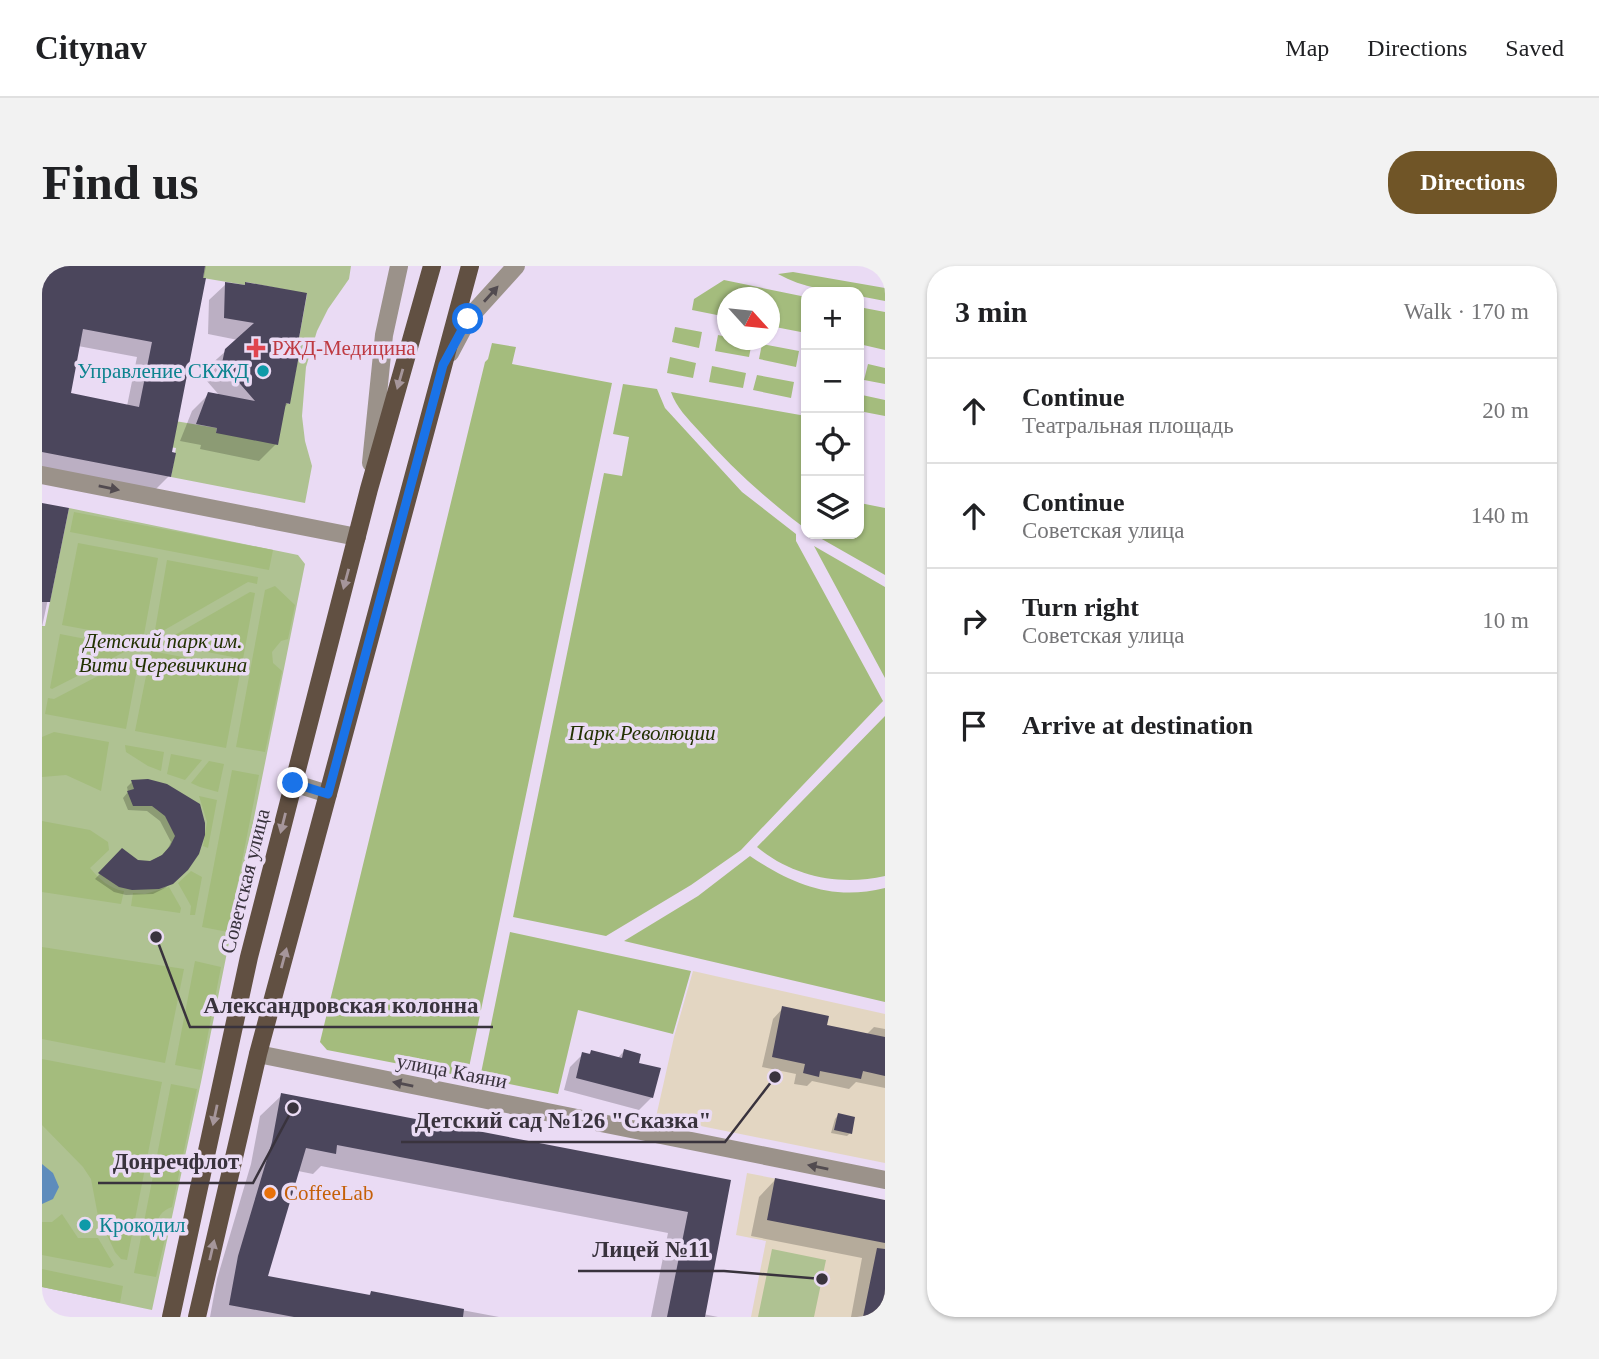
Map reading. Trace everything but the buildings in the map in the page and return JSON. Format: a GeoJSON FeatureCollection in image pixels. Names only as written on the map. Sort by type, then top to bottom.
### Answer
{"type":"FeatureCollection","features":[{"type":"Feature","properties":{"kind":"main road","name":"Советская улица"},"geometry":{"type":"LineString","coordinates":[[171,1317],[249,957],[369,489],[432,266]]}},
{"type":"Feature","properties":{"kind":"main road"},"geometry":{"type":"LineString","coordinates":[[197,1317],[258,1054],[470,266]]}},
{"type":"Feature","properties":{"kind":"street"},"geometry":{"type":"LineString","coordinates":[[369,489],[384,335],[399,266]]}},
{"type":"Feature","properties":{"kind":"street"},"geometry":{"type":"LineString","coordinates":[[443,365],[468,319],[516,266]]}},
{"type":"Feature","properties":{"kind":"street"},"geometry":{"type":"LineString","coordinates":[[42,475],[357,537]]}},
{"type":"Feature","properties":{"kind":"street"},"geometry":{"type":"LineString","coordinates":[[293,783],[328,794]]}},
{"type":"Feature","properties":{"kind":"street","name":"улица Каяни"},"geometry":{"type":"LineString","coordinates":[[258,1054],[885,1180]]}},
{"type":"Feature","properties":{"kind":"shaded area"},"geometry":{"type":"Polygon","coordinates":[[[693,971],[885,1014],[885,1163],[656,1117],[674,1037],[693,971]]]}},
{"type":"Feature","properties":{"kind":"shaded area"},"geometry":{"type":"Polygon","coordinates":[[[747,1173],[885,1200],[885,1317],[751,1317],[766,1241],[736,1235],[747,1173]]]}},
{"type":"Feature","properties":{"kind":"green space"},"geometry":{"type":"Polygon","coordinates":[[[205,266],[351,266],[349,279],[328,309],[317,331],[306,367],[302,416],[312,466],[305,503],[171,477],[176,448],[170,447],[175,421],[217,428],[216,432],[289,404],[302,339],[299,338],[307,294],[246,282],[245,285],[203,278],[205,266]]]}},
{"type":"Feature","properties":{"kind":"green space"},"geometry":{"type":"Polygon","coordinates":[[[793,272],[885,288],[885,301],[864,297],[864,287],[812,287],[778,274],[793,272]]]}},
{"type":"Feature","properties":{"kind":"green space"},"geometry":{"type":"Polygon","coordinates":[[[724,280],[758,287],[717,287],[717,315],[692,310],[694,299],[724,280]]]}},
{"type":"Feature","properties":{"kind":"green space"},"geometry":{"type":"Polygon","coordinates":[[[780,292],[801,296],[801,332],[780,328],[780,292]]]}},
{"type":"Feature","properties":{"kind":"green space"},"geometry":{"type":"Polygon","coordinates":[[[864,308],[885,312],[885,350],[864,345],[864,308]]]}},
{"type":"Feature","properties":{"kind":"green space"},"geometry":{"type":"Polygon","coordinates":[[[675,327],[702,332],[699,348],[672,342],[675,327]]]}},
{"type":"Feature","properties":{"kind":"green space"},"geometry":{"type":"Polygon","coordinates":[[[717,340],[717,350],[750,350],[749,357],[715,351],[717,340]]]}},
{"type":"Feature","properties":{"kind":"green space"},"geometry":{"type":"Polygon","coordinates":[[[492,343],[516,347],[512,364],[612,383],[467,1077],[327,1050],[320,1042],[485,362],[492,343]]]}},
{"type":"Feature","properties":{"kind":"green space"},"geometry":{"type":"Polygon","coordinates":[[[780,347],[799,351],[796,367],[759,359],[761,350],[780,350],[780,347]]]}},
{"type":"Feature","properties":{"kind":"green space"},"geometry":{"type":"Polygon","coordinates":[[[670,357],[696,363],[693,378],[667,373],[670,357]]]}},
{"type":"Feature","properties":{"kind":"green space"},"geometry":{"type":"Polygon","coordinates":[[[868,364],[885,368],[885,384],[864,380],[868,364]]]}},
{"type":"Feature","properties":{"kind":"green space"},"geometry":{"type":"Polygon","coordinates":[[[712,366],[746,373],[743,388],[709,382],[712,366]]]}},
{"type":"Feature","properties":{"kind":"green space"},"geometry":{"type":"Polygon","coordinates":[[[757,375],[794,382],[791,398],[753,390],[757,375]]]}},
{"type":"Feature","properties":{"kind":"green space","name":"Парк Революции"},"geometry":{"type":"Polygon","coordinates":[[[623,384],[657,389],[665,408],[742,492],[796,534],[796,541],[883,701],[741,850],[691,885],[606,936],[513,917],[604,473],[622,476],[629,437],[613,434],[623,384]]]}},
{"type":"Feature","properties":{"kind":"green space"},"geometry":{"type":"Polygon","coordinates":[[[671,392],[801,415],[801,525],[724,458],[676,403],[671,392]]]}},
{"type":"Feature","properties":{"kind":"green space"},"geometry":{"type":"Polygon","coordinates":[[[864,395],[885,400],[885,416],[864,412],[864,395]]]}},
{"type":"Feature","properties":{"kind":"green space"},"geometry":{"type":"Polygon","coordinates":[[[864,504],[885,508],[885,575],[822,539],[864,539],[864,504]]]}},
{"type":"Feature","properties":{"kind":"green space","name":"Детский парк им. Вити Черевичкина"},"geometry":{"type":"Polygon","coordinates":[[[69,508],[298,555],[305,564],[201,1082],[152,1310],[42,1287],[42,626],[45,626],[69,508]]]}},
{"type":"Feature","properties":{"kind":"green space"},"geometry":{"type":"Polygon","coordinates":[[[74,512],[273,550],[269,570],[70,532],[74,512]]]}},
{"type":"Feature","properties":{"kind":"green space"},"geometry":{"type":"Polygon","coordinates":[[[78,543],[158,558],[143,640],[62,625],[78,543]]]}},
{"type":"Feature","properties":{"kind":"green space"},"geometry":{"type":"Polygon","coordinates":[[[814,546],[885,587],[885,678],[814,546]]]}},
{"type":"Feature","properties":{"kind":"green space"},"geometry":{"type":"Polygon","coordinates":[[[167,560],[258,577],[257,584],[248,582],[154,636],[167,560]]]}},
{"type":"Feature","properties":{"kind":"green space"},"geometry":{"type":"Polygon","coordinates":[[[275,586],[295,605],[288,639],[281,641],[272,652],[273,663],[282,671],[265,752],[236,747],[265,590],[275,586]]]}},
{"type":"Feature","properties":{"kind":"green space"},"geometry":{"type":"Polygon","coordinates":[[[250,592],[255,593],[243,659],[161,643],[250,592]]]}},
{"type":"Feature","properties":{"kind":"green space"},"geometry":{"type":"Polygon","coordinates":[[[60,634],[132,648],[52,689],[50,688],[60,634]]]}},
{"type":"Feature","properties":{"kind":"green space"},"geometry":{"type":"Polygon","coordinates":[[[151,651],[241,668],[226,748],[135,731],[151,651]]]}},
{"type":"Feature","properties":{"kind":"green space"},"geometry":{"type":"Polygon","coordinates":[[[140,654],[126,729],[45,714],[48,698],[54,699],[140,654]]]}},
{"type":"Feature","properties":{"kind":"green space"},"geometry":{"type":"Polygon","coordinates":[[[885,716],[885,876],[851,880],[818,876],[786,866],[757,847],[885,716]]]}},
{"type":"Feature","properties":{"kind":"green space"},"geometry":{"type":"Polygon","coordinates":[[[54,732],[109,742],[101,791],[66,775],[42,777],[42,737],[54,732]]]}},
{"type":"Feature","properties":{"kind":"green space"},"geometry":{"type":"Polygon","coordinates":[[[125,745],[164,752],[161,771],[126,752],[125,745]]]}},
{"type":"Feature","properties":{"kind":"green space"},"geometry":{"type":"Polygon","coordinates":[[[171,754],[202,760],[185,780],[167,774],[171,754]]]}},
{"type":"Feature","properties":{"kind":"green space"},"geometry":{"type":"Polygon","coordinates":[[[209,761],[224,764],[218,792],[191,783],[209,761]]]}},
{"type":"Feature","properties":{"kind":"green space"},"geometry":{"type":"Polygon","coordinates":[[[232,770],[259,775],[228,932],[202,927],[232,770]]]}},
{"type":"Feature","properties":{"kind":"green space"},"geometry":{"type":"Polygon","coordinates":[[[199,796],[217,800],[208,848],[203,846],[207,822],[199,796]]]}},
{"type":"Feature","properties":{"kind":"green space"},"geometry":{"type":"Polygon","coordinates":[[[42,821],[90,830],[108,842],[109,850],[90,868],[105,883],[124,891],[121,904],[42,892],[42,821]]]}},
{"type":"Feature","properties":{"kind":"green space"},"geometry":{"type":"Polygon","coordinates":[[[750,856],[782,875],[814,888],[848,893],[885,888],[885,1002],[624,941],[698,896],[750,856]]]}},
{"type":"Feature","properties":{"kind":"green space"},"geometry":{"type":"Polygon","coordinates":[[[191,871],[202,877],[195,915],[190,915],[191,906],[178,883],[191,871]]]}},
{"type":"Feature","properties":{"kind":"green space"},"geometry":{"type":"Polygon","coordinates":[[[169,887],[181,908],[180,913],[131,906],[133,893],[145,894],[169,887]]]}},
{"type":"Feature","properties":{"kind":"green space"},"geometry":{"type":"Polygon","coordinates":[[[510,932],[691,971],[673,1034],[578,1010],[558,1094],[480,1078],[510,932]]]}},
{"type":"Feature","properties":{"kind":"green space"},"geometry":{"type":"Polygon","coordinates":[[[42,947],[184,969],[165,1063],[42,1039],[42,947]]]}},
{"type":"Feature","properties":{"kind":"green space"},"geometry":{"type":"Polygon","coordinates":[[[195,961],[221,967],[201,1070],[175,1065],[195,961]]]}},
{"type":"Feature","properties":{"kind":"green space"},"geometry":{"type":"Polygon","coordinates":[[[42,1059],[162,1082],[127,1260],[121,1259],[115,1252],[98,1216],[91,1179],[83,1167],[42,1125],[42,1059]]]}},
{"type":"Feature","properties":{"kind":"green space"},"geometry":{"type":"Polygon","coordinates":[[[171,1084],[197,1089],[172,1207],[160,1215],[158,1221],[157,1229],[165,1239],[156,1277],[134,1273],[171,1084]]]}},
{"type":"Feature","properties":{"kind":"green space"},"geometry":{"type":"Polygon","coordinates":[[[62,1214],[78,1238],[98,1238],[114,1265],[110,1268],[42,1255],[42,1222],[52,1222],[62,1214]]]}},
{"type":"Feature","properties":{"kind":"green space"},"geometry":{"type":"Polygon","coordinates":[[[772,1249],[826,1260],[814,1317],[758,1317],[772,1249]]]}},
{"type":"Feature","properties":{"kind":"green space"},"geometry":{"type":"Polygon","coordinates":[[[42,1269],[123,1286],[120,1303],[42,1287],[42,1269]]]}},
{"type":"Feature","properties":{"kind":"water"},"geometry":{"type":"Polygon","coordinates":[[[42,1164],[53,1173],[59,1187],[53,1199],[42,1204],[42,1164]]]}},
{"type":"Feature","properties":{"kind":"place","name":"РЖД-Медицина"},"geometry":{"type":"Point","coordinates":[256,348]}},
{"type":"Feature","properties":{"kind":"place","name":"Управление СКЖД"},"geometry":{"type":"Point","coordinates":[263,371]}},
{"type":"Feature","properties":{"kind":"place","name":"Александровская колонна"},"geometry":{"type":"Point","coordinates":[156,937]}},
{"type":"Feature","properties":{"kind":"place","name":"Детский сад №126 \"Сказка\""},"geometry":{"type":"Point","coordinates":[775,1077]}},
{"type":"Feature","properties":{"kind":"place","name":"Донречфлот"},"geometry":{"type":"Point","coordinates":[293,1108]}},
{"type":"Feature","properties":{"kind":"place","name":"CoffeeLab"},"geometry":{"type":"Point","coordinates":[270,1193]}},
{"type":"Feature","properties":{"kind":"place","name":"Крокодил"},"geometry":{"type":"Point","coordinates":[85,1225]}},
{"type":"Feature","properties":{"kind":"place","name":"Лицей №11"},"geometry":{"type":"Point","coordinates":[822,1279]}},
{"type":"Feature","properties":{"kind":"route"},"geometry":{"type":"LineString","coordinates":[[293,783],[328,794],[443,365],[468,319]]}}]}
